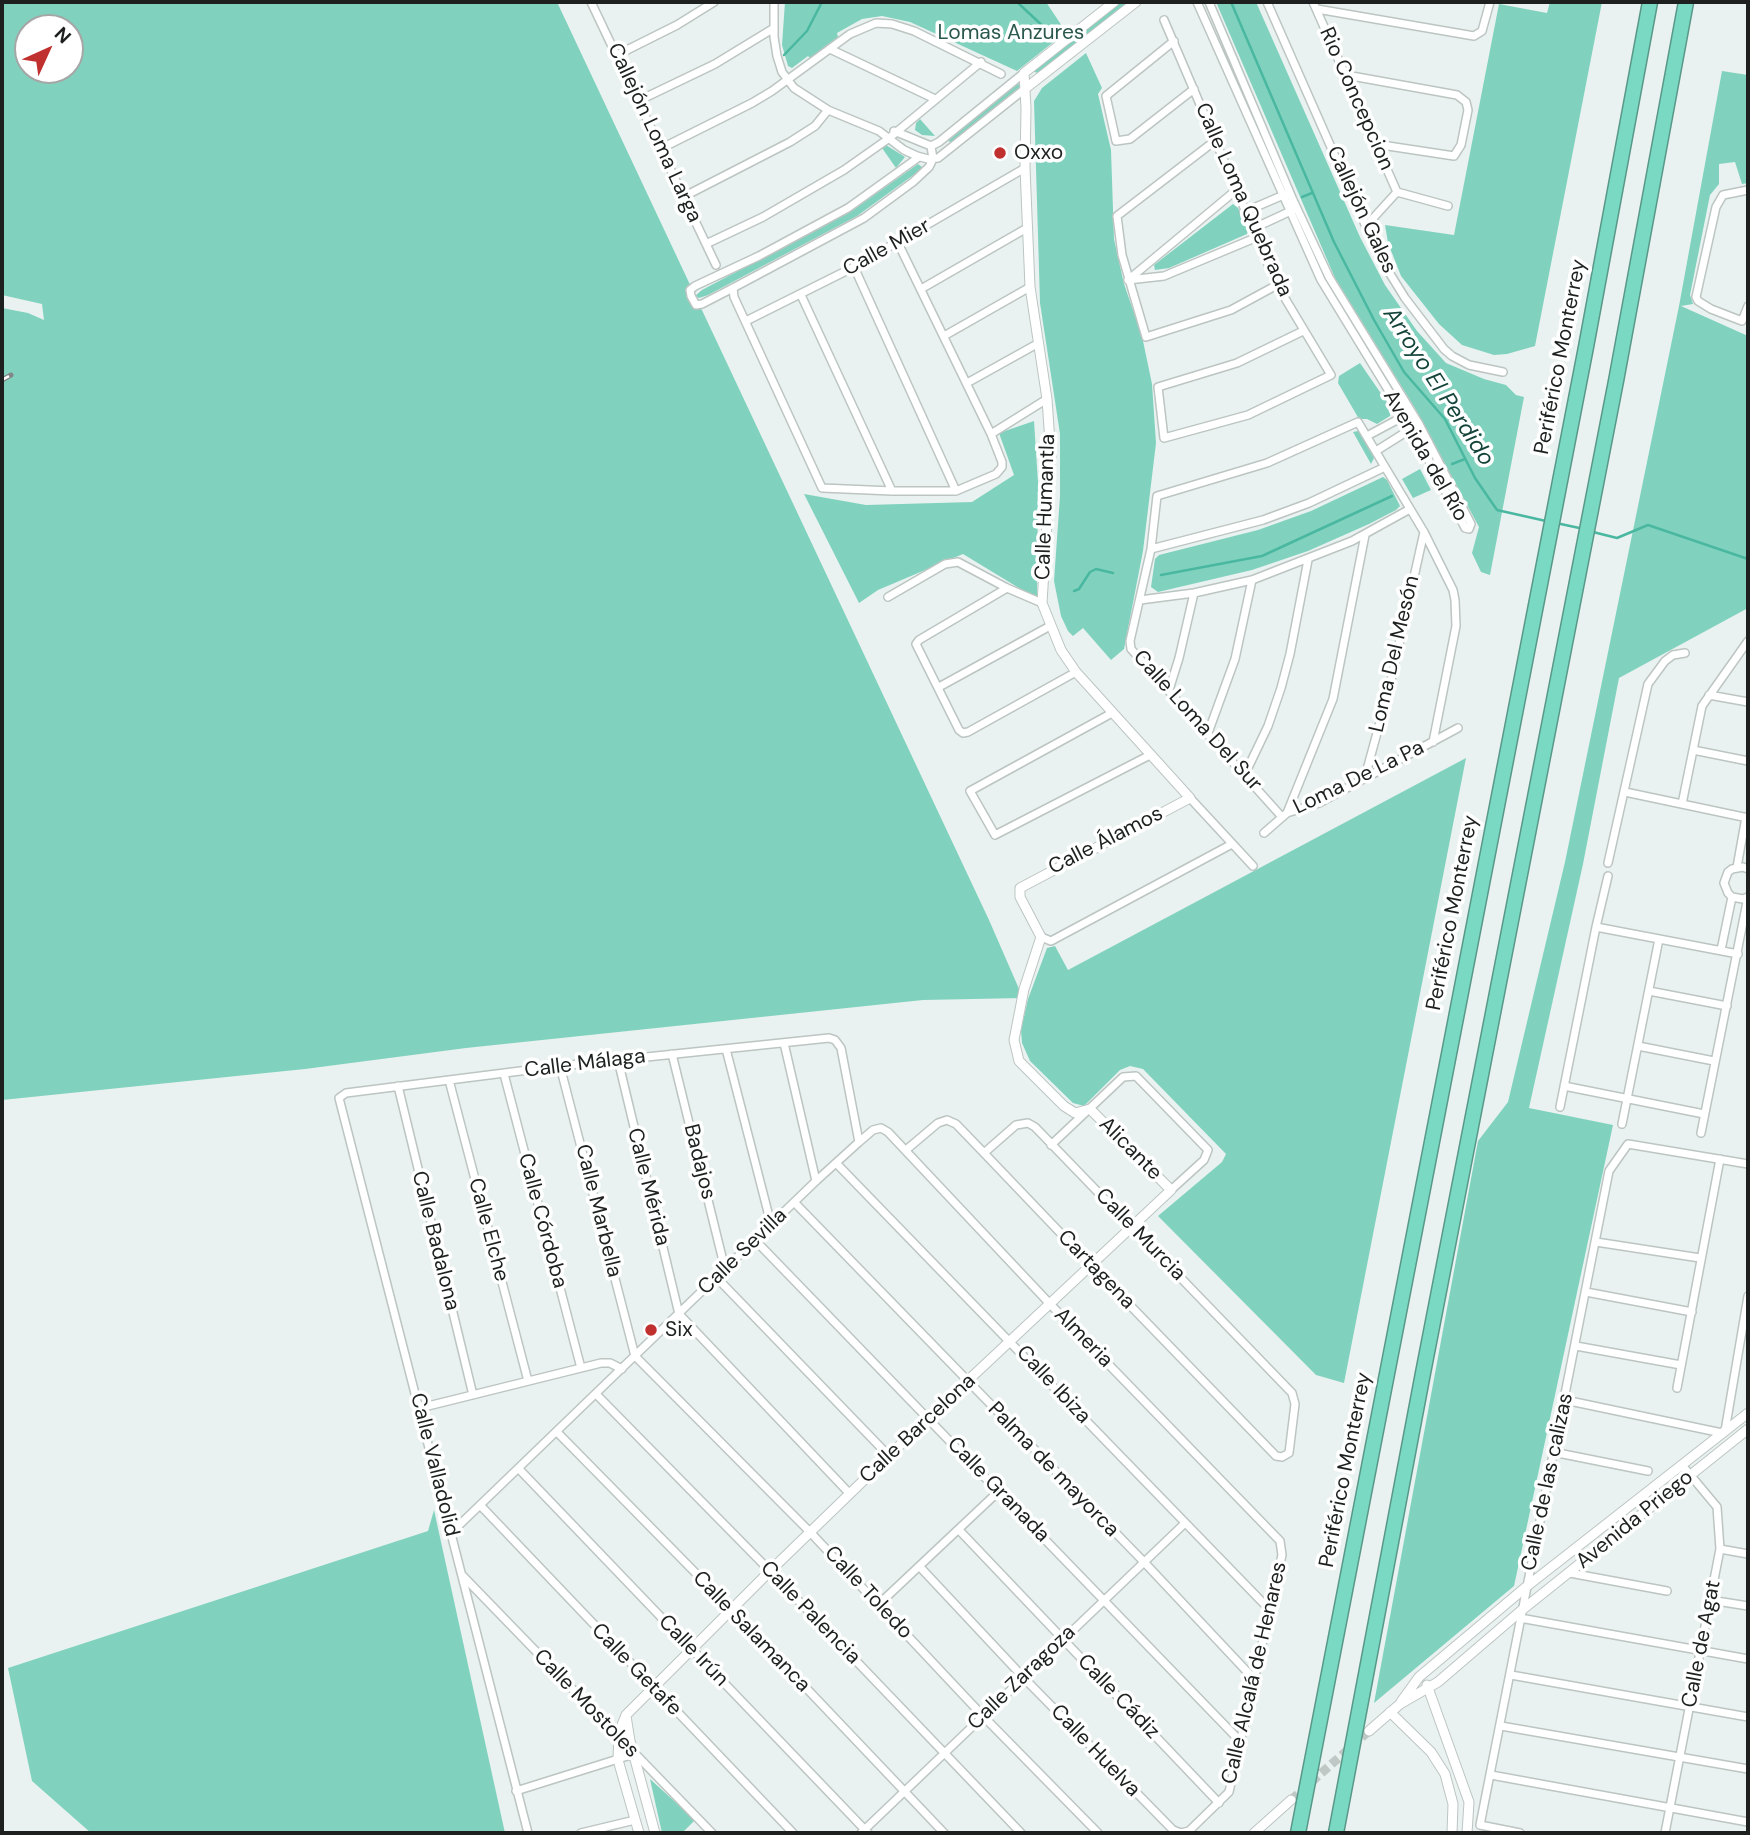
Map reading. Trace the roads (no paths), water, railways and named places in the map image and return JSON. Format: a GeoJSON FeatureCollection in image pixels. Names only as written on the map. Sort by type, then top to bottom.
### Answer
{"type":"FeatureCollection","features":[{"type":"Feature","properties":{"kind":"highway","name":"Periférico Monterrey"},"geometry":{"type":"LineString","coordinates":[[1298,1833],[1650,2]]}},
{"type":"Feature","properties":{"kind":"highway"},"geometry":{"type":"LineString","coordinates":[[1335,1833],[1594,495],[1686,2]]}},
{"type":"Feature","properties":{"kind":"street"},"geometry":{"type":"LineString","coordinates":[[592,4],[604,2]]}},
{"type":"Feature","properties":{"kind":"street"},"geometry":{"type":"LineString","coordinates":[[617,55],[714,2]]}},
{"type":"Feature","properties":{"kind":"street"},"geometry":{"type":"LineString","coordinates":[[774,2],[777,56],[787,80],[803,95],[828,110],[879,131],[904,150],[919,157],[933,159]]}},
{"type":"Feature","properties":{"kind":"street"},"geometry":{"type":"LineString","coordinates":[[931,146],[1114,2]]}},
{"type":"Feature","properties":{"kind":"street"},"geometry":{"type":"LineString","coordinates":[[919,157],[848,208],[759,256],[698,284],[690,290],[696,304],[702,304],[733,289],[864,218],[913,182],[929,167],[933,159],[946,152],[1136,2]]}},
{"type":"Feature","properties":{"kind":"street","name":"Avenida del Río"},"geometry":{"type":"LineString","coordinates":[[1197,2],[1293,210],[1469,520],[1469,528],[1462,524],[1415,426]]}},
{"type":"Feature","properties":{"kind":"street","name":"Avenida del Río"},"geometry":{"type":"LineString","coordinates":[[1209,2],[1286,194]]}},
{"type":"Feature","properties":{"kind":"street","name":"Callejón Gales"},"geometry":{"type":"LineString","coordinates":[[1267,2],[1379,256],[1393,280],[1444,349],[1469,365],[1503,372]]}},
{"type":"Feature","properties":{"kind":"street"},"geometry":{"type":"LineString","coordinates":[[1315,6],[1474,36],[1482,31],[1490,2]]}},
{"type":"Feature","properties":{"kind":"street","name":"Callejón Loma Larga"},"geometry":{"type":"LineString","coordinates":[[592,4],[716,265]]}},
{"type":"Feature","properties":{"kind":"street","name":"Rio Concepcion"},"geometry":{"type":"LineString","coordinates":[[1315,6],[1396,192],[1366,226]]}},
{"type":"Feature","properties":{"kind":"street","name":"Calle Loma Quebrada"},"geometry":{"type":"LineString","coordinates":[[1164,20],[1277,285],[1331,375],[1248,415],[1164,438],[1158,387],[1237,363],[1303,331]]}},
{"type":"Feature","properties":{"kind":"street"},"geometry":{"type":"LineString","coordinates":[[662,148],[730,116],[859,29],[884,23],[915,31],[1001,74]]}},
{"type":"Feature","properties":{"kind":"street"},"geometry":{"type":"LineString","coordinates":[[638,101],[715,64],[774,28]]}},
{"type":"Feature","properties":{"kind":"street"},"geometry":{"type":"LineString","coordinates":[[1174,41],[1106,96],[1116,141],[1130,139],[1194,89]]}},
{"type":"Feature","properties":{"kind":"street"},"geometry":{"type":"LineString","coordinates":[[830,49],[935,99]]}},
{"type":"Feature","properties":{"kind":"street"},"geometry":{"type":"LineString","coordinates":[[706,244],[809,192],[888,139],[981,62]]}},
{"type":"Feature","properties":{"kind":"street","name":"Calle Humantla"},"geometry":{"type":"LineString","coordinates":[[1024,73],[1030,287],[1050,436],[1051,488],[1042,603],[1061,649],[1076,673],[1253,866]]}},
{"type":"Feature","properties":{"kind":"street"},"geometry":{"type":"LineString","coordinates":[[1346,75],[1457,95],[1465,100],[1468,110],[1460,150],[1454,156],[1375,144]]}},
{"type":"Feature","properties":{"kind":"street"},"geometry":{"type":"LineString","coordinates":[[685,195],[790,142],[815,125],[828,110]]}},
{"type":"Feature","properties":{"kind":"street"},"geometry":{"type":"LineString","coordinates":[[879,131],[897,131],[931,146]]}},
{"type":"Feature","properties":{"kind":"street"},"geometry":{"type":"LineString","coordinates":[[1216,140],[1117,215],[1120,246],[1128,280],[1146,337],[1231,310],[1277,285]]}},
{"type":"Feature","properties":{"kind":"street"},"geometry":{"type":"LineString","coordinates":[[931,146],[933,159]]}},
{"type":"Feature","properties":{"kind":"street","name":"Calle Mier"},"geometry":{"type":"LineString","coordinates":[[746,321],[898,243],[1025,168]]}},
{"type":"Feature","properties":{"kind":"street"},"geometry":{"type":"LineString","coordinates":[[1748,190],[1723,195],[1716,207],[1696,297],[1698,301],[1742,321],[1748,306]]}},
{"type":"Feature","properties":{"kind":"street"},"geometry":{"type":"LineString","coordinates":[[1128,280],[1235,191]]}},
{"type":"Feature","properties":{"kind":"street"},"geometry":{"type":"LineString","coordinates":[[1396,192],[1448,206]]}},
{"type":"Feature","properties":{"kind":"street"},"geometry":{"type":"LineString","coordinates":[[1244,212],[1286,194]]}},
{"type":"Feature","properties":{"kind":"street"},"geometry":{"type":"LineString","coordinates":[[1252,229],[1293,210]]}},
{"type":"Feature","properties":{"kind":"street"},"geometry":{"type":"LineString","coordinates":[[921,289],[1027,228]]}},
{"type":"Feature","properties":{"kind":"street"},"geometry":{"type":"LineString","coordinates":[[1128,280],[1164,276],[1255,238]]}},
{"type":"Feature","properties":{"kind":"street"},"geometry":{"type":"LineString","coordinates":[[733,289],[734,297],[822,488],[956,491],[996,474],[1002,467],[1002,462],[967,383],[898,243]]}},
{"type":"Feature","properties":{"kind":"street"},"geometry":{"type":"LineString","coordinates":[[854,267],[956,491]]}},
{"type":"Feature","properties":{"kind":"street"},"geometry":{"type":"LineString","coordinates":[[944,336],[1030,287]]}},
{"type":"Feature","properties":{"kind":"street"},"geometry":{"type":"LineString","coordinates":[[801,295],[892,491]]}},
{"type":"Feature","properties":{"kind":"street"},"geometry":{"type":"LineString","coordinates":[[967,383],[1037,344]]}},
{"type":"Feature","properties":{"kind":"street"},"geometry":{"type":"LineString","coordinates":[[991,434],[1047,400]]}},
{"type":"Feature","properties":{"kind":"street"},"geometry":{"type":"LineString","coordinates":[[1408,414],[1367,436],[1424,532],[1453,590],[1457,610],[1456,626],[1433,742]]}},
{"type":"Feature","properties":{"kind":"street","name":"Calle Loma Del Sur"},"geometry":{"type":"LineString","coordinates":[[1284,815],[1131,649],[1130,641],[1151,549],[1157,496],[1267,463],[1359,422],[1367,436]]}},
{"type":"Feature","properties":{"kind":"street"},"geometry":{"type":"LineString","coordinates":[[1376,451],[1415,426]]}},
{"type":"Feature","properties":{"kind":"street"},"geometry":{"type":"LineString","coordinates":[[1151,549],[1263,520],[1309,503],[1385,467]]}},
{"type":"Feature","properties":{"kind":"street"},"geometry":{"type":"LineString","coordinates":[[1140,600],[1194,593],[1252,580],[1308,560],[1365,535],[1410,509]]}},
{"type":"Feature","properties":{"kind":"street","name":"Loma Del Mesón"},"geometry":{"type":"LineString","coordinates":[[1365,776],[1390,685],[1424,532]]}},
{"type":"Feature","properties":{"kind":"street"},"geometry":{"type":"LineString","coordinates":[[1284,815],[1333,699],[1365,535]]}},
{"type":"Feature","properties":{"kind":"street"},"geometry":{"type":"LineString","coordinates":[[1245,774],[1268,726],[1281,688],[1308,560]]}},
{"type":"Feature","properties":{"kind":"street"},"geometry":{"type":"LineString","coordinates":[[888,597],[951,562],[964,564],[1007,588],[1042,603]]}},
{"type":"Feature","properties":{"kind":"street"},"geometry":{"type":"LineString","coordinates":[[1208,733],[1236,659],[1252,580]]}},
{"type":"Feature","properties":{"kind":"street"},"geometry":{"type":"LineString","coordinates":[[1007,588],[917,642],[916,647],[959,730],[968,732],[1076,673]]}},
{"type":"Feature","properties":{"kind":"street"},"geometry":{"type":"LineString","coordinates":[[1168,690],[1180,658],[1194,593]]}},
{"type":"Feature","properties":{"kind":"street"},"geometry":{"type":"LineString","coordinates":[[939,687],[1051,626]]}},
{"type":"Feature","properties":{"kind":"street"},"geometry":{"type":"LineString","coordinates":[[1682,804],[1702,706],[1747,644]]}},
{"type":"Feature","properties":{"kind":"street"},"geometry":{"type":"LineString","coordinates":[[1608,863],[1648,684],[1665,661],[1673,655],[1685,653]]}},
{"type":"Feature","properties":{"kind":"street"},"geometry":{"type":"LineString","coordinates":[[1709,695],[1748,702]]}},
{"type":"Feature","properties":{"kind":"street"},"geometry":{"type":"LineString","coordinates":[[1112,713],[970,791],[995,835],[1150,755]]}},
{"type":"Feature","properties":{"kind":"street","name":"Loma De La Pa"},"geometry":{"type":"LineString","coordinates":[[1264,833],[1284,815],[1319,803],[1458,728]]}},
{"type":"Feature","properties":{"kind":"street"},"geometry":{"type":"LineString","coordinates":[[1693,750],[1748,761]]}},
{"type":"Feature","properties":{"kind":"street"},"geometry":{"type":"LineString","coordinates":[[1625,793],[1747,818],[1737,867]]}},
{"type":"Feature","properties":{"kind":"street","name":"Calle Álamos"},"geometry":{"type":"LineString","coordinates":[[1041,937],[1020,897],[1022,885],[1190,798]]}},
{"type":"Feature","properties":{"kind":"street"},"geometry":{"type":"LineString","coordinates":[[1090,1108],[1075,1113],[1069,1110],[1025,1068],[1016,1053],[1016,1024],[1041,937],[1051,941],[1232,844]]}},
{"type":"Feature","properties":{"kind":"street"},"geometry":{"type":"LineString","coordinates":[[1701,1133],[1748,897],[1732,897],[1725,888],[1725,877],[1737,867],[1748,869]]}},
{"type":"Feature","properties":{"kind":"street"},"geometry":{"type":"LineString","coordinates":[[1560,1107],[1608,876]]}},
{"type":"Feature","properties":{"kind":"street"},"geometry":{"type":"LineString","coordinates":[[1721,950],[1732,897]]}},
{"type":"Feature","properties":{"kind":"street"},"geometry":{"type":"LineString","coordinates":[[1596,927],[1738,954]]}},
{"type":"Feature","properties":{"kind":"street"},"geometry":{"type":"LineString","coordinates":[[1622,1124],[1659,939]]}},
{"type":"Feature","properties":{"kind":"street"},"geometry":{"type":"LineString","coordinates":[[1649,991],[1727,1006]]}},
{"type":"Feature","properties":{"kind":"street","name":"Calle Málaga"},"geometry":{"type":"LineString","coordinates":[[339,1098],[346,1093],[560,1066],[832,1038],[841,1048],[859,1142]]}},
{"type":"Feature","properties":{"kind":"street"},"geometry":{"type":"LineString","coordinates":[[784,1043],[816,1181]]}},
{"type":"Feature","properties":{"kind":"street"},"geometry":{"type":"LineString","coordinates":[[1638,1046],[1714,1061]]}},
{"type":"Feature","properties":{"kind":"street"},"geometry":{"type":"LineString","coordinates":[[726,1049],[771,1224]]}},
{"type":"Feature","properties":{"kind":"street","name":"Badajos"},"geometry":{"type":"LineString","coordinates":[[672,1054],[725,1269]]}},
{"type":"Feature","properties":{"kind":"street","name":"Calle Mérida"},"geometry":{"type":"LineString","coordinates":[[618,1060],[679,1314]]}},
{"type":"Feature","properties":{"kind":"street","name":"Calle Marbella"},"geometry":{"type":"LineString","coordinates":[[560,1066],[635,1356]]}},
{"type":"Feature","properties":{"kind":"street","name":"Calle Córdoba"},"geometry":{"type":"LineString","coordinates":[[504,1074],[581,1368]]}},
{"type":"Feature","properties":{"kind":"street","name":"Calle Barcelona"},"geometry":{"type":"LineString","coordinates":[[639,1833],[618,1760],[618,1738],[626,1715],[928,1418],[1205,1160],[1208,1153],[1206,1147],[1136,1076],[1123,1077],[1090,1108]]}},
{"type":"Feature","properties":{"kind":"street","name":"Calle Elche"},"geometry":{"type":"LineString","coordinates":[[449,1080],[528,1381]]}},
{"type":"Feature","properties":{"kind":"street","name":"Calle Badalona"},"geometry":{"type":"LineString","coordinates":[[398,1086],[473,1395]]}},
{"type":"Feature","properties":{"kind":"street"},"geometry":{"type":"LineString","coordinates":[[1564,1086],[1704,1114]]}},
{"type":"Feature","properties":{"kind":"street","name":"Calle Valladolid"},"geometry":{"type":"LineString","coordinates":[[339,1098],[528,1833]]}},
{"type":"Feature","properties":{"kind":"street"},"geometry":{"type":"LineString","coordinates":[[1051,1144],[1090,1108]]}},
{"type":"Feature","properties":{"kind":"street","name":"Alicante"},"geometry":{"type":"LineString","coordinates":[[1090,1108],[1171,1190]]}},
{"type":"Feature","properties":{"kind":"street","name":"Cartagena"},"geometry":{"type":"LineString","coordinates":[[906,1150],[938,1122],[947,1120],[956,1124],[1276,1456],[1282,1457]]}},
{"type":"Feature","properties":{"kind":"street","name":"Calle Murcia"},"geometry":{"type":"LineString","coordinates":[[984,1153],[1022,1123],[1032,1124],[1133,1226],[1289,1389],[1295,1404],[1292,1448],[1282,1457]]}},
{"type":"Feature","properties":{"kind":"street","name":"Calle Sevilla"},"geometry":{"type":"LineString","coordinates":[[452,1532],[816,1181],[859,1142],[878,1129],[888,1132]]}},
{"type":"Feature","properties":{"kind":"street","name":"Almeria"},"geometry":{"type":"LineString","coordinates":[[888,1132],[1280,1541]]}},
{"type":"Feature","properties":{"kind":"street","name":"Calle de las calizas"},"geometry":{"type":"LineString","coordinates":[[1485,1828],[1491,1776],[1526,1587],[1609,1171],[1628,1144],[1720,1159]]}},
{"type":"Feature","properties":{"kind":"street"},"geometry":{"type":"LineString","coordinates":[[1677,1388],[1720,1159],[1748,1164]]}},
{"type":"Feature","properties":{"kind":"street","name":"Calle Ibiza"},"geometry":{"type":"LineString","coordinates":[[836,1163],[1268,1608]]}},
{"type":"Feature","properties":{"kind":"street","name":"Palma de mayorca"},"geometry":{"type":"LineString","coordinates":[[794,1202],[1253,1678]]}},
{"type":"Feature","properties":{"kind":"street","name":"Calle Granada"},"geometry":{"type":"LineString","coordinates":[[755,1240],[1240,1741]]}},
{"type":"Feature","properties":{"kind":"street"},"geometry":{"type":"LineString","coordinates":[[1596,1242],[1700,1258]]}},
{"type":"Feature","properties":{"kind":"street"},"geometry":{"type":"LineString","coordinates":[[716,1278],[889,1456]]}},
{"type":"Feature","properties":{"kind":"street"},"geometry":{"type":"LineString","coordinates":[[1586,1292],[1692,1312]]}},
{"type":"Feature","properties":{"kind":"street"},"geometry":{"type":"LineString","coordinates":[[1565,1400],[1724,1432],[1745,1337],[1748,1296]]}},
{"type":"Feature","properties":{"kind":"street"},"geometry":{"type":"LineString","coordinates":[[679,1314],[850,1494]]}},
{"type":"Feature","properties":{"kind":"street"},"geometry":{"type":"LineString","coordinates":[[1576,1346],[1681,1365]]}},
{"type":"Feature","properties":{"kind":"street","name":"Calle Toledo"},"geometry":{"type":"LineString","coordinates":[[635,1356],[810,1532],[983,1716],[1098,1833]]}},
{"type":"Feature","properties":{"kind":"street"},"geometry":{"type":"LineString","coordinates":[[420,1408],[581,1368],[610,1363],[622,1369]]}},
{"type":"Feature","properties":{"kind":"street","name":"Calle Palencia"},"geometry":{"type":"LineString","coordinates":[[596,1394],[1021,1833]]}},
{"type":"Feature","properties":{"kind":"street","name":"Avenida Priego"},"geometry":{"type":"LineString","coordinates":[[1400,1704],[1419,1677],[1526,1587],[1748,1412]]}},
{"type":"Feature","properties":{"kind":"street","name":"Avenida Priego"},"geometry":{"type":"LineString","coordinates":[[1400,1704],[1429,1688],[1748,1429]]}},
{"type":"Feature","properties":{"kind":"street","name":"Calle Salamanca"},"geometry":{"type":"LineString","coordinates":[[557,1432],[732,1610],[944,1833]]}},
{"type":"Feature","properties":{"kind":"street"},"geometry":{"type":"LineString","coordinates":[[1553,1452],[1648,1471]]}},
{"type":"Feature","properties":{"kind":"street","name":"Calle de Agat"},"geometry":{"type":"LineString","coordinates":[[1665,1833],[1720,1549],[1717,1507],[1682,1465]]}},
{"type":"Feature","properties":{"kind":"street","name":"Calle Irún"},"geometry":{"type":"LineString","coordinates":[[519,1469],[865,1832]]}},
{"type":"Feature","properties":{"kind":"street"},"geometry":{"type":"LineString","coordinates":[[879,1604],[999,1491]]}},
{"type":"Feature","properties":{"kind":"street","name":"Calle Getafe"},"geometry":{"type":"LineString","coordinates":[[480,1505],[793,1833]]}},
{"type":"Feature","properties":{"kind":"street","name":"Calle Zaragoza"},"geometry":{"type":"LineString","coordinates":[[865,1832],[943,1752],[1184,1524]]}},
{"type":"Feature","properties":{"kind":"street","name":"Calle Cádiz"},"geometry":{"type":"LineString","coordinates":[[959,1530],[1219,1803]]}},
{"type":"Feature","properties":{"kind":"street","name":"Calle Alcalá de Henares"},"geometry":{"type":"LineString","coordinates":[[1189,1831],[1219,1803],[1231,1786],[1268,1608],[1282,1555],[1280,1541]]}},
{"type":"Feature","properties":{"kind":"street"},"geometry":{"type":"LineString","coordinates":[[1720,1549],[1748,1554]]}},
{"type":"Feature","properties":{"kind":"street","name":"Calle Huelva"},"geometry":{"type":"LineString","coordinates":[[920,1567],[1173,1830],[1181,1833],[1189,1831]]}},
{"type":"Feature","properties":{"kind":"street"},"geometry":{"type":"LineString","coordinates":[[1570,1573],[1667,1591]]}},
{"type":"Feature","properties":{"kind":"street","name":"Calle Mostoles"},"geometry":{"type":"LineString","coordinates":[[461,1575],[712,1833]]}},
{"type":"Feature","properties":{"kind":"street"},"geometry":{"type":"LineString","coordinates":[[1710,1600],[1748,1606]]}},
{"type":"Feature","properties":{"kind":"street"},"geometry":{"type":"LineString","coordinates":[[1521,1614],[1748,1659]]}},
{"type":"Feature","properties":{"kind":"street"},"geometry":{"type":"LineString","coordinates":[[1511,1675],[1748,1717]]}},
{"type":"Feature","properties":{"kind":"street"},"geometry":{"type":"LineString","coordinates":[[1419,1677],[1429,1688],[1469,1802],[1467,1833]]}},
{"type":"Feature","properties":{"kind":"street"},"geometry":{"type":"LineString","coordinates":[[1369,1731],[1400,1704]]}},
{"type":"Feature","properties":{"kind":"street"},"geometry":{"type":"LineString","coordinates":[[1390,1712],[1436,1758],[1445,1774],[1453,1804],[1452,1833]]}},
{"type":"Feature","properties":{"kind":"street"},"geometry":{"type":"LineString","coordinates":[[626,1715],[654,1833]]}},
{"type":"Feature","properties":{"kind":"street"},"geometry":{"type":"LineString","coordinates":[[1501,1726],[1748,1769]]}},
{"type":"Feature","properties":{"kind":"street"},"geometry":{"type":"LineString","coordinates":[[1436,1758],[1451,1750]]}},
{"type":"Feature","properties":{"kind":"street"},"geometry":{"type":"LineString","coordinates":[[516,1791],[634,1754]]}},
{"type":"Feature","properties":{"kind":"street"},"geometry":{"type":"LineString","coordinates":[[1491,1776],[1748,1822]]}},
{"type":"Feature","properties":{"kind":"street"},"geometry":{"type":"LineString","coordinates":[[1254,1833],[1291,1800]]}},
{"type":"Feature","properties":{"kind":"street"},"geometry":{"type":"LineString","coordinates":[[581,1833],[635,1820]]}},
{"type":"Feature","properties":{"kind":"street"},"geometry":{"type":"LineString","coordinates":[[1485,1828],[1520,1833]]}},
{"type":"Feature","properties":{"kind":"waterway"},"geometry":{"type":"LineString","coordinates":[[784,55],[807,31],[822,2]]}},
{"type":"Feature","properties":{"kind":"waterway"},"geometry":{"type":"LineString","coordinates":[[1017,2],[1046,29],[1049,39]]}},
{"type":"Feature","properties":{"kind":"waterway","name":"Arroyo El Perdido"},"geometry":{"type":"LineString","coordinates":[[1231,2],[1334,242],[1404,372],[1445,419],[1475,478],[1497,510],[1546,521]]}},
{"type":"Feature","properties":{"kind":"waterway"},"geometry":{"type":"LineString","coordinates":[[1302,197],[1312,193]]}},
{"type":"Feature","properties":{"kind":"waterway"},"geometry":{"type":"LineString","coordinates":[[1452,464],[1465,459]]}},
{"type":"Feature","properties":{"kind":"waterway"},"geometry":{"type":"LineString","coordinates":[[1161,575],[1262,556],[1392,496]]}},
{"type":"Feature","properties":{"kind":"waterway","name":"Arroyo El Perdido"},"geometry":{"type":"LineString","coordinates":[[1556,523],[1584,529]]}},
{"type":"Feature","properties":{"kind":"waterway","name":"Arroyo El Perdido"},"geometry":{"type":"LineString","coordinates":[[1593,532],[1617,538],[1648,525],[1748,559]]}},
{"type":"Feature","properties":{"kind":"waterway"},"geometry":{"type":"LineString","coordinates":[[1074,591],[1079,589],[1090,572],[1096,569],[1113,573]]}},
{"type":"Feature","properties":{"kind":"tunnel"},"geometry":{"type":"LineString","coordinates":[[1291,1800],[1369,1731]]}},
{"type":"Feature","properties":{"kind":"railway"},"geometry":{"type":"LineString","coordinates":[[2,380],[11,375]]}},
{"type":"Feature","properties":{"kind":"place","name":"Oxxo"},"geometry":{"type":"Point","coordinates":[1000,153]}},
{"type":"Feature","properties":{"kind":"place","name":"Six"},"geometry":{"type":"Point","coordinates":[651,1330]}},
{"type":"Feature","properties":{"kind":"park label","name":"Lomas Anzures"},"geometry":{"type":"Point","coordinates":[1011,33]}}]}
